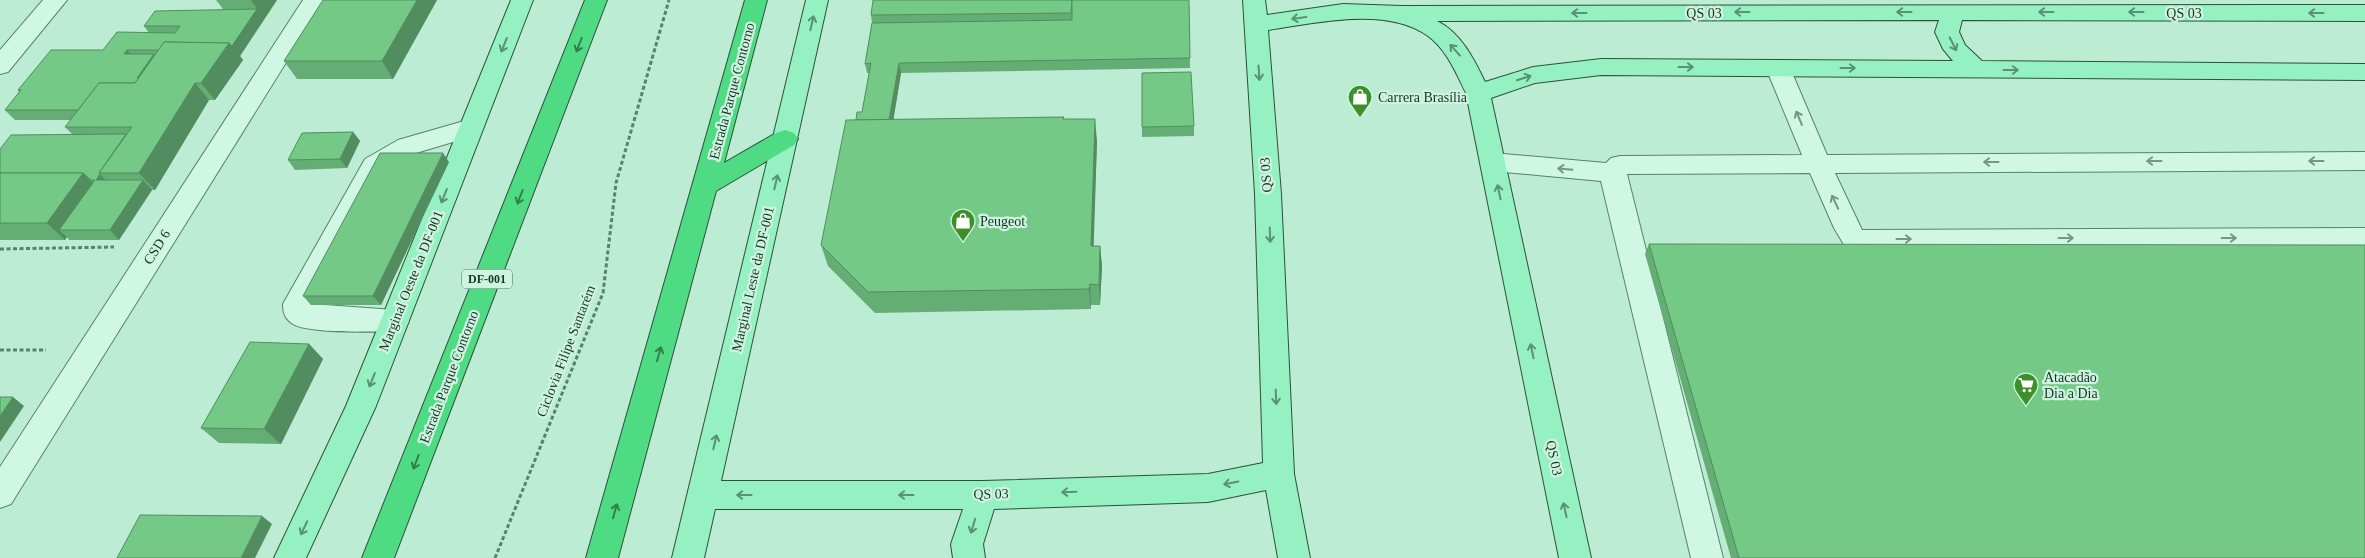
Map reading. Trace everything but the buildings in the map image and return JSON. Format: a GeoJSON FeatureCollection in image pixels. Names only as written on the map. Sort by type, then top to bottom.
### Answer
{"type":"FeatureCollection","features":[{"type":"Feature","properties":{"kind":"highway","name":"Estrada Parque Contorno"},"geometry":{"type":"LineString","coordinates":[[378,558],[596,0]]}},
{"type":"Feature","properties":{"kind":"highway","name":"Estrada Parque Contorno"},"geometry":{"type":"LineString","coordinates":[[602,558],[756,0]]}},
{"type":"Feature","properties":{"kind":"highway"},"geometry":{"type":"LineString","coordinates":[[706,185],[785,139]]}},
{"type":"Feature","properties":{"kind":"main road","name":"Marginal Oeste da DF-001"},"geometry":{"type":"LineString","coordinates":[[290,558],[361,406],[522,0]]}},
{"type":"Feature","properties":{"kind":"main road","name":"Marginal Leste da DF-001"},"geometry":{"type":"LineString","coordinates":[[688,558],[817,0]]}},
{"type":"Feature","properties":{"kind":"main road","name":"QS 03"},"geometry":{"type":"LineString","coordinates":[[1294,558],[1278,474],[1268,194],[1255,12],[1340,6],[1402,14],[2365,13]]}},
{"type":"Feature","properties":{"kind":"main road"},"geometry":{"type":"LineString","coordinates":[[1953,12],[1947,32],[1955,49],[1976,70]]}},
{"type":"Feature","properties":{"kind":"main road","name":"QS 03"},"geometry":{"type":"LineString","coordinates":[[1402,14],[1437,31],[1460,56],[1478,93],[1575,558]]}},
{"type":"Feature","properties":{"kind":"main road"},"geometry":{"type":"LineString","coordinates":[[1478,93],[1533,75],[1601,67],[2365,72]]}},
{"type":"Feature","properties":{"kind":"main road","name":"QS 03"},"geometry":{"type":"LineString","coordinates":[[703,495],[983,495],[1208,488],[1278,474]]}},
{"type":"Feature","properties":{"kind":"main road"},"geometry":{"type":"LineString","coordinates":[[969,558],[968,544],[983,495]]}},
{"type":"Feature","properties":{"kind":"street"},"geometry":{"type":"LineString","coordinates":[[0,66],[56,0]]}},
{"type":"Feature","properties":{"kind":"street","name":"CSD 6"},"geometry":{"type":"LineString","coordinates":[[0,494],[314,0]]}},
{"type":"Feature","properties":{"kind":"street"},"geometry":{"type":"LineString","coordinates":[[1778,68],[1847,228],[1855,240],[1877,306]]}},
{"type":"Feature","properties":{"kind":"street"},"geometry":{"type":"LineString","coordinates":[[395,321],[304,317],[298,312],[297,304],[374,166],[386,156],[405,147],[471,128]]}},
{"type":"Feature","properties":{"kind":"street"},"geometry":{"type":"LineString","coordinates":[[1707,558],[1613,174],[1615,168],[1620,165],[1635,164],[2365,161]]}},
{"type":"Feature","properties":{"kind":"street"},"geometry":{"type":"LineString","coordinates":[[1493,162],[1613,174]]}},
{"type":"Feature","properties":{"kind":"street"},"geometry":{"type":"LineString","coordinates":[[1855,240],[2365,238]]}},
{"type":"Feature","properties":{"kind":"path","name":"Ciclovia Filipe Santarém"},"geometry":{"type":"LineString","coordinates":[[495,558],[603,293],[616,183],[669,0]]}},
{"type":"Feature","properties":{"kind":"path"},"geometry":{"type":"LineString","coordinates":[[0,249],[158,247]]}},
{"type":"Feature","properties":{"kind":"place","name":"Carrera Brasília"},"geometry":{"type":"Point","coordinates":[1360,118]}},
{"type":"Feature","properties":{"kind":"place","name":"Peugeot"},"geometry":{"type":"Point","coordinates":[963,242]}},
{"type":"Feature","properties":{"kind":"place","name":"Atacadão Dia a Dia"},"geometry":{"type":"Point","coordinates":[2026,406]}}]}
